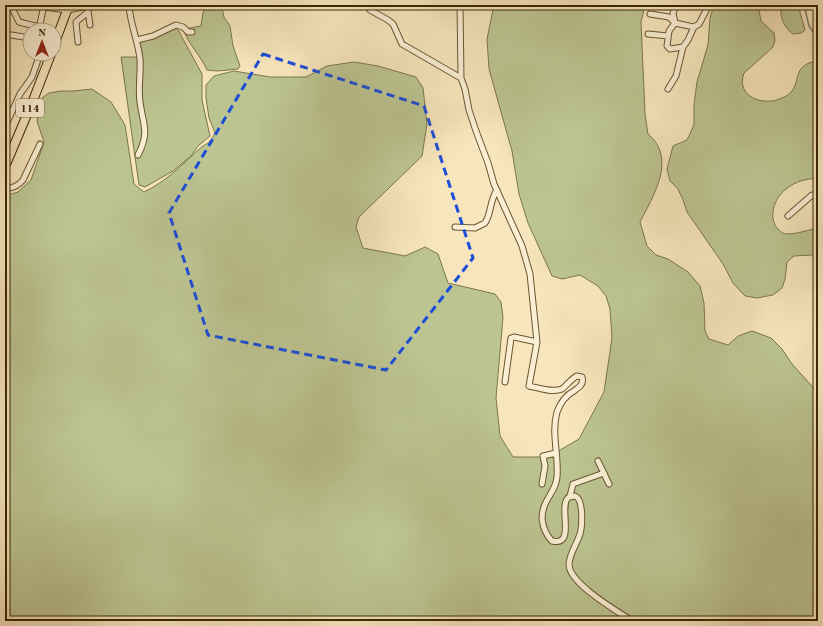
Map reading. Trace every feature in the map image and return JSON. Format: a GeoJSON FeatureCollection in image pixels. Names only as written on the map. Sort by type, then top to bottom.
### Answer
{"type":"FeatureCollection","features":[{"type":"Feature","properties":{"kind":"highway"},"geometry":{"type":"LineString","coordinates":[[62,24],[68,8]]}},
{"type":"Feature","properties":{"kind":"highway","name":"114"},"geometry":{"type":"LineString","coordinates":[[7,162],[48,62]]}},
{"type":"Feature","properties":{"kind":"street"},"geometry":{"type":"LineString","coordinates":[[13,5],[13,10],[19,22],[22,23]]}},
{"type":"Feature","properties":{"kind":"street"},"geometry":{"type":"LineString","coordinates":[[41,22],[44,6],[68,8],[91,5]]}},
{"type":"Feature","properties":{"kind":"street"},"geometry":{"type":"LineString","coordinates":[[78,42],[76,22],[88,12],[91,5]]}},
{"type":"Feature","properties":{"kind":"street"},"geometry":{"type":"LineString","coordinates":[[129,5],[140,60],[140,101],[146,133],[138,155]]}},
{"type":"Feature","properties":{"kind":"street"},"geometry":{"type":"LineString","coordinates":[[367,5],[370,10],[393,24],[402,44],[461,78]]}},
{"type":"Feature","properties":{"kind":"street"},"geometry":{"type":"LineString","coordinates":[[460,5],[461,78],[465,89],[471,118],[497,190],[522,246],[530,274],[537,342],[529,386],[557,390],[561,389],[577,376],[582,376],[583,380],[579,388],[566,398],[557,413],[557,476],[556,482],[543,508],[543,526],[552,542],[562,541],[565,536],[565,504],[570,496],[573,484],[604,474]]}},
{"type":"Feature","properties":{"kind":"street"},"geometry":{"type":"LineString","coordinates":[[676,5],[673,13],[675,23],[669,31],[667,46],[670,49],[683,47]]}},
{"type":"Feature","properties":{"kind":"street"},"geometry":{"type":"LineString","coordinates":[[650,14],[668,17],[675,23],[694,27],[700,24],[708,5]]}},
{"type":"Feature","properties":{"kind":"street"},"geometry":{"type":"LineString","coordinates":[[88,12],[90,25]]}},
{"type":"Feature","properties":{"kind":"street"},"geometry":{"type":"LineString","coordinates":[[137,40],[153,36],[176,25],[183,27],[188,32],[192,32]]}},
{"type":"Feature","properties":{"kind":"street"},"geometry":{"type":"LineString","coordinates":[[668,89],[676,76],[680,54],[694,27]]}},
{"type":"Feature","properties":{"kind":"street"},"geometry":{"type":"LineString","coordinates":[[5,34],[22,37]]}},
{"type":"Feature","properties":{"kind":"street"},"geometry":{"type":"LineString","coordinates":[[648,34],[668,36]]}},
{"type":"Feature","properties":{"kind":"street"},"geometry":{"type":"LineString","coordinates":[[5,127],[20,94],[32,77],[37,62]]}},
{"type":"Feature","properties":{"kind":"street"},"geometry":{"type":"LineString","coordinates":[[5,188],[18,185],[23,180],[40,144]]}},
{"type":"Feature","properties":{"kind":"street"},"geometry":{"type":"LineString","coordinates":[[454,227],[475,228],[485,223],[489,214],[492,197],[497,190]]}},
{"type":"Feature","properties":{"kind":"street"},"geometry":{"type":"LineString","coordinates":[[788,216],[812,195],[818,199]]}},
{"type":"Feature","properties":{"kind":"street"},"geometry":{"type":"LineString","coordinates":[[505,382],[511,338],[514,337],[537,342]]}},
{"type":"Feature","properties":{"kind":"street"},"geometry":{"type":"LineString","coordinates":[[542,484],[544,466],[542,456],[556,453]]}},
{"type":"Feature","properties":{"kind":"street"},"geometry":{"type":"LineString","coordinates":[[598,461],[609,484]]}},
{"type":"Feature","properties":{"kind":"street"},"geometry":{"type":"LineString","coordinates":[[570,496],[577,498],[581,506],[580,533],[570,557],[569,565],[571,573],[595,597],[632,621]]}},
{"type":"Feature","properties":{"kind":"highlighted area"},"geometry":{"type":"Polygon","coordinates":[[[263,54],[424,106],[473,258],[386,370],[208,335],[169,213],[263,54]]]}},
{"type":"Feature","properties":{"kind":"green space"},"geometry":{"type":"Polygon","coordinates":[[[214,5],[222,8],[224,17],[230,26],[233,46],[240,66],[238,69],[217,71],[207,70],[184,31],[201,26],[203,12],[207,8],[214,5]]]}},
{"type":"Feature","properties":{"kind":"green space"},"geometry":{"type":"Polygon","coordinates":[[[494,5],[645,5],[641,22],[645,114],[648,134],[657,144],[661,154],[662,165],[656,189],[640,222],[647,246],[656,255],[668,259],[688,272],[700,286],[704,303],[705,331],[709,339],[728,345],[738,336],[752,331],[771,338],[782,349],[792,364],[818,393],[818,621],[5,621],[5,196],[18,192],[31,180],[44,142],[37,121],[40,103],[43,97],[49,93],[92,89],[111,102],[125,125],[134,184],[144,192],[172,173],[213,137],[215,133],[209,118],[206,85],[214,76],[234,71],[270,77],[306,77],[327,66],[354,62],[378,66],[416,77],[423,88],[427,124],[422,156],[359,217],[356,227],[363,248],[405,256],[425,247],[438,254],[448,283],[495,294],[501,302],[503,317],[496,398],[500,436],[513,457],[548,457],[579,439],[604,392],[612,338],[610,309],[606,296],[598,286],[580,275],[562,279],[552,276],[528,223],[519,194],[512,151],[489,69],[487,39],[494,5]]]}},
{"type":"Feature","properties":{"kind":"green space"},"geometry":{"type":"Polygon","coordinates":[[[714,5],[758,5],[761,21],[774,33],[775,40],[773,47],[744,73],[742,81],[744,88],[747,94],[753,98],[767,101],[783,98],[791,92],[801,69],[809,63],[818,61],[818,178],[801,181],[786,189],[775,203],[773,220],[780,231],[785,234],[818,228],[818,261],[811,255],[794,256],[787,262],[785,279],[782,288],[773,295],[757,298],[745,296],[733,283],[723,264],[687,212],[678,189],[670,181],[667,169],[673,146],[687,140],[694,125],[694,105],[697,82],[708,45],[710,18],[714,5]]]}},
{"type":"Feature","properties":{"kind":"green space"},"geometry":{"type":"Polygon","coordinates":[[[789,5],[798,5],[805,30],[801,33],[793,34],[786,27],[783,20],[781,10],[789,5]]]}},
{"type":"Feature","properties":{"kind":"green space"},"geometry":{"type":"Polygon","coordinates":[[[177,28],[202,74],[202,100],[210,136],[198,146],[191,156],[173,171],[145,187],[139,185],[121,57],[140,57],[139,41],[177,28]]]}},
{"type":"Feature","properties":{"kind":"waterway"},"geometry":{"type":"LineString","coordinates":[[804,5],[809,26],[818,39],[818,47]]}}]}
